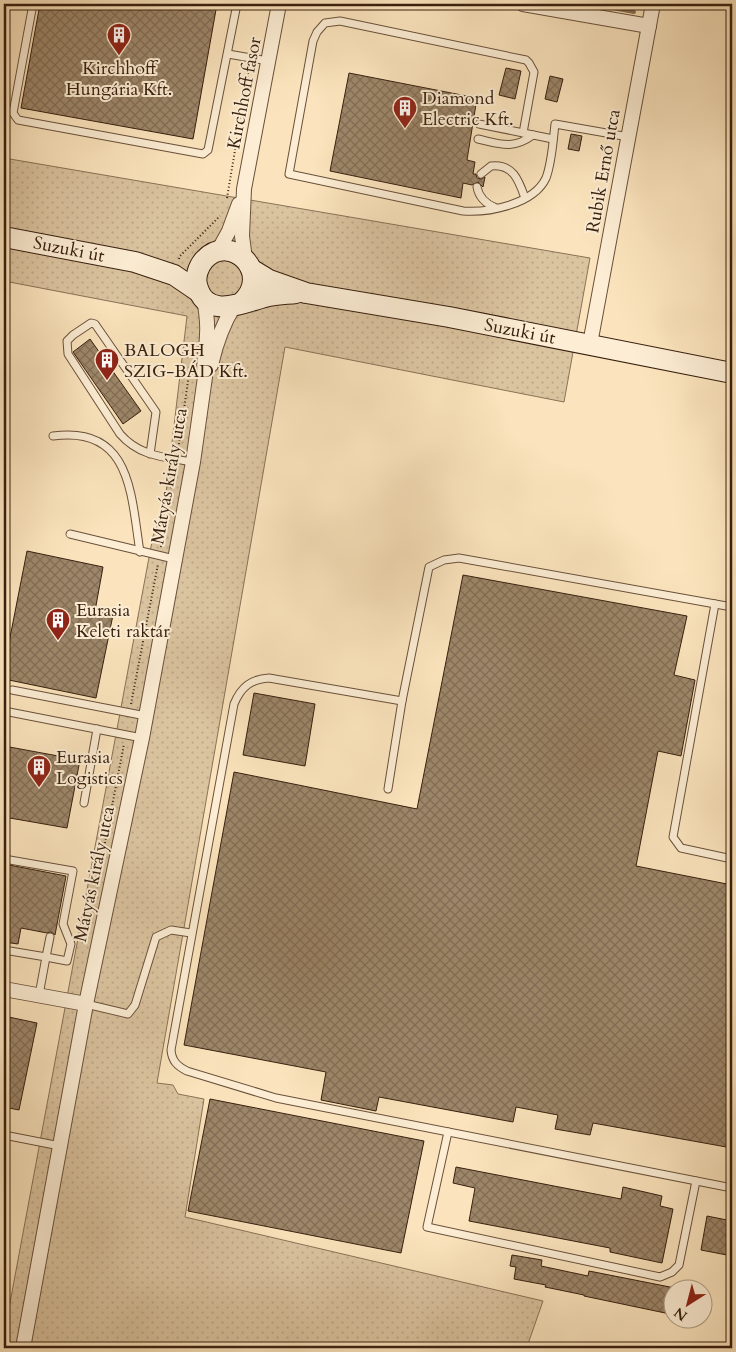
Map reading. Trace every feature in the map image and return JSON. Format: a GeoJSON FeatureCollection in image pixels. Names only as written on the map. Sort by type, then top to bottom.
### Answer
{"type":"FeatureCollection","features":[{"type":"Feature","properties":{"kind":"main road","name":"Suzuki út"},"geometry":{"type":"LineString","coordinates":[[4,237],[135,262]]}},
{"type":"Feature","properties":{"kind":"main road"},"geometry":{"type":"LineString","coordinates":[[135,262],[188,263],[211,255],[233,252],[270,280],[306,293]]}},
{"type":"Feature","properties":{"kind":"main road"},"geometry":{"type":"LineString","coordinates":[[202,295],[196,283],[197,274],[200,266],[211,255]]}},
{"type":"Feature","properties":{"kind":"main road"},"geometry":{"type":"LineString","coordinates":[[135,262],[174,275],[202,295],[211,304],[220,307],[272,295],[306,293]]}},
{"type":"Feature","properties":{"kind":"main road"},"geometry":{"type":"LineString","coordinates":[[238,304],[248,296],[252,287],[253,278],[248,264]]}},
{"type":"Feature","properties":{"kind":"main road","name":"Suzuki út"},"geometry":{"type":"LineString","coordinates":[[306,293],[590,344],[732,373]]}},
{"type":"Feature","properties":{"kind":"street","name":"Kirchhoff fasor"},"geometry":{"type":"LineString","coordinates":[[211,255],[229,231],[244,189],[280,4]]}},
{"type":"Feature","properties":{"kind":"street"},"geometry":{"type":"LineString","coordinates":[[523,4],[649,26]]}},
{"type":"Feature","properties":{"kind":"street","name":"Rubik Ernő utca"},"geometry":{"type":"LineString","coordinates":[[590,344],[654,4]]}},
{"type":"Feature","properties":{"kind":"street","name":"Kirchhoff fasor"},"geometry":{"type":"LineString","coordinates":[[244,189],[242,236],[248,264]]}},
{"type":"Feature","properties":{"kind":"street","name":"Mátyás király utca"},"geometry":{"type":"LineString","coordinates":[[23,1348],[86,1004],[142,738],[192,462],[205,377],[203,367],[208,334],[202,295]]}},
{"type":"Feature","properties":{"kind":"street","name":"Mátyás király utca"},"geometry":{"type":"LineString","coordinates":[[205,377],[210,368],[218,337],[224,323],[238,304]]}},
{"type":"Feature","properties":{"kind":"street"},"geometry":{"type":"LineString","coordinates":[[4,989],[86,1004]]}},
{"type":"Feature","properties":{"kind":"lane"},"geometry":{"type":"LineString","coordinates":[[33,4],[13,114],[18,120],[203,154],[208,150],[237,4]]}},
{"type":"Feature","properties":{"kind":"lane"},"geometry":{"type":"LineString","coordinates":[[523,133],[534,72],[530,62],[340,21],[325,23],[317,32],[313,41],[289,174],[463,211],[482,211],[525,198],[536,191],[545,179],[555,124],[629,137]]}},
{"type":"Feature","properties":{"kind":"lane"},"geometry":{"type":"LineString","coordinates":[[228,54],[269,61]]}},
{"type":"Feature","properties":{"kind":"lane"},"geometry":{"type":"LineString","coordinates":[[479,124],[553,139]]}},
{"type":"Feature","properties":{"kind":"lane"},"geometry":{"type":"LineString","coordinates":[[478,139],[507,145],[524,142],[533,135]]}},
{"type":"Feature","properties":{"kind":"lane"},"geometry":{"type":"LineString","coordinates":[[481,174],[492,166],[507,168],[517,177],[525,198]]}},
{"type":"Feature","properties":{"kind":"lane"},"geometry":{"type":"LineString","coordinates":[[477,186],[480,197],[496,208]]}},
{"type":"Feature","properties":{"kind":"lane"},"geometry":{"type":"LineString","coordinates":[[150,454],[156,412],[95,324],[91,323],[73,335],[68,341],[68,354],[120,434],[134,447],[150,454],[192,462]]}},
{"type":"Feature","properties":{"kind":"lane"},"geometry":{"type":"LineString","coordinates":[[53,436],[74,434],[84,437],[110,449],[117,457],[130,490],[140,552]]}},
{"type":"Feature","properties":{"kind":"lane"},"geometry":{"type":"LineString","coordinates":[[70,534],[174,560]]}},
{"type":"Feature","properties":{"kind":"lane"},"geometry":{"type":"LineString","coordinates":[[388,789],[402,701],[429,568],[444,560],[459,558],[732,607]]}},
{"type":"Feature","properties":{"kind":"lane"},"geometry":{"type":"LineString","coordinates":[[714,604],[674,837],[681,848],[732,859]]}},
{"type":"Feature","properties":{"kind":"lane"},"geometry":{"type":"LineString","coordinates":[[402,701],[269,678],[254,681],[242,689],[234,704],[191,933],[171,1050],[174,1062],[180,1068],[187,1071],[276,1098],[732,1188]]}},
{"type":"Feature","properties":{"kind":"lane"},"geometry":{"type":"LineString","coordinates":[[12,690],[146,716]]}},
{"type":"Feature","properties":{"kind":"lane"},"geometry":{"type":"LineString","coordinates":[[4,711],[142,738]]}},
{"type":"Feature","properties":{"kind":"lane"},"geometry":{"type":"LineString","coordinates":[[84,803],[97,729]]}},
{"type":"Feature","properties":{"kind":"lane"},"geometry":{"type":"LineString","coordinates":[[4,859],[73,871],[63,924],[71,944],[67,961],[4,950]]}},
{"type":"Feature","properties":{"kind":"lane"},"geometry":{"type":"LineString","coordinates":[[86,1004],[128,1014],[135,1005],[156,936],[171,930],[191,933]]}},
{"type":"Feature","properties":{"kind":"lane"},"geometry":{"type":"LineString","coordinates":[[39,995],[50,937]]}},
{"type":"Feature","properties":{"kind":"lane"},"geometry":{"type":"LineString","coordinates":[[448,1132],[427,1227],[660,1277],[672,1272],[679,1265],[696,1182]]}},
{"type":"Feature","properties":{"kind":"lane"},"geometry":{"type":"LineString","coordinates":[[4,1135],[60,1146]]}},
{"type":"Feature","properties":{"kind":"path"},"geometry":{"type":"LineString","coordinates":[[227,201],[250,58]]}},
{"type":"Feature","properties":{"kind":"path"},"geometry":{"type":"LineString","coordinates":[[178,264],[180,256],[221,215]]}},
{"type":"Feature","properties":{"kind":"path"},"geometry":{"type":"LineString","coordinates":[[130,713],[177,460],[191,361]]}},
{"type":"Feature","properties":{"kind":"path"},"geometry":{"type":"LineString","coordinates":[[98,878],[126,735]]}},
{"type":"Feature","properties":{"kind":"shaded area"},"geometry":{"type":"Polygon","coordinates":[[[4,158],[590,258],[564,402],[285,347],[157,1083],[173,1085],[178,1094],[204,1099],[185,1217],[543,1301],[528,1344],[557,1348],[4,1348],[4,1335],[153,536],[164,510],[187,316],[4,281],[4,158]]]}},
{"type":"Feature","properties":{"kind":"building","name":"Kirchhoff Hungária Kft."},"geometry":{"type":"Polygon","coordinates":[[[40,4],[217,4],[193,139],[21,108],[40,4]]]}},
{"type":"Feature","properties":{"kind":"building"},"geometry":{"type":"Polygon","coordinates":[[[506,68],[521,71],[515,99],[499,95],[506,68]]]}},
{"type":"Feature","properties":{"kind":"building","name":"Diamond Electric Kft."},"geometry":{"type":"Polygon","coordinates":[[[349,73],[477,98],[467,160],[475,162],[473,174],[476,174],[477,178],[485,177],[483,187],[478,182],[472,185],[463,183],[461,198],[330,171],[349,73]]]}},
{"type":"Feature","properties":{"kind":"building"},"geometry":{"type":"Polygon","coordinates":[[[550,76],[563,79],[557,102],[545,99],[550,76]]]}},
{"type":"Feature","properties":{"kind":"building"},"geometry":{"type":"Polygon","coordinates":[[[571,134],[582,136],[579,151],[568,149],[571,134]]]}},
{"type":"Feature","properties":{"kind":"building","name":"BALOGH SZIG-BÁD Kft."},"geometry":{"type":"Polygon","coordinates":[[[90,339],[141,411],[123,424],[73,352],[90,339]]]}},
{"type":"Feature","properties":{"kind":"building","name":"Eurasia Keleti raktár"},"geometry":{"type":"Polygon","coordinates":[[[27,551],[103,567],[95,611],[113,615],[96,698],[4,679],[4,668],[27,551]]]}},
{"type":"Feature","properties":{"kind":"building"},"geometry":{"type":"Polygon","coordinates":[[[463,575],[687,616],[674,675],[695,680],[681,756],[658,751],[636,866],[732,885],[732,1148],[593,1123],[590,1135],[555,1129],[558,1115],[516,1107],[513,1122],[379,1097],[376,1111],[321,1100],[326,1072],[184,1045],[234,772],[417,809],[463,575]]]}},
{"type":"Feature","properties":{"kind":"building"},"geometry":{"type":"Polygon","coordinates":[[[254,693],[315,704],[305,766],[243,755],[254,693]]]}},
{"type":"Feature","properties":{"kind":"building","name":"Eurasia Logistics"},"geometry":{"type":"Polygon","coordinates":[[[4,746],[80,760],[67,828],[4,817],[4,746]]]}},
{"type":"Feature","properties":{"kind":"building"},"geometry":{"type":"Polygon","coordinates":[[[4,864],[66,876],[55,935],[51,932],[47,933],[21,928],[18,944],[4,942],[4,864]]]}},
{"type":"Feature","properties":{"kind":"building"},"geometry":{"type":"Polygon","coordinates":[[[4,1016],[37,1023],[19,1110],[4,1107],[4,1016]]]}},
{"type":"Feature","properties":{"kind":"building"},"geometry":{"type":"Polygon","coordinates":[[[210,1099],[424,1141],[401,1253],[188,1211],[210,1099]]]}},
{"type":"Feature","properties":{"kind":"building"},"geometry":{"type":"Polygon","coordinates":[[[456,1167],[621,1199],[623,1187],[662,1196],[660,1206],[673,1209],[662,1263],[610,1252],[610,1248],[469,1221],[475,1188],[453,1183],[456,1167]]]}},
{"type":"Feature","properties":{"kind":"building"},"geometry":{"type":"Polygon","coordinates":[[[707,1216],[732,1221],[732,1256],[701,1250],[707,1216]]]}},
{"type":"Feature","properties":{"kind":"building"},"geometry":{"type":"Polygon","coordinates":[[[512,1255],[542,1260],[541,1266],[588,1276],[589,1271],[664,1286],[664,1313],[514,1279],[516,1267],[510,1266],[512,1255]]]}},
{"type":"Feature","properties":{"kind":"waterway"},"geometry":{"type":"LineString","coordinates":[[592,4],[634,12]]}},
{"type":"Feature","properties":{"kind":"place","name":"Kirchhoff Hungária Kft."},"geometry":{"type":"Point","coordinates":[119,56]}},
{"type":"Feature","properties":{"kind":"place","name":"Diamond Electric Kft."},"geometry":{"type":"Point","coordinates":[405,129]}},
{"type":"Feature","properties":{"kind":"place","name":"BALOGH SZIG-BÁD Kft."},"geometry":{"type":"Point","coordinates":[107,381]}},
{"type":"Feature","properties":{"kind":"place","name":"Eurasia Keleti raktár"},"geometry":{"type":"Point","coordinates":[58,641]}},
{"type":"Feature","properties":{"kind":"place","name":"Eurasia Logistics"},"geometry":{"type":"Point","coordinates":[39,788]}}]}
